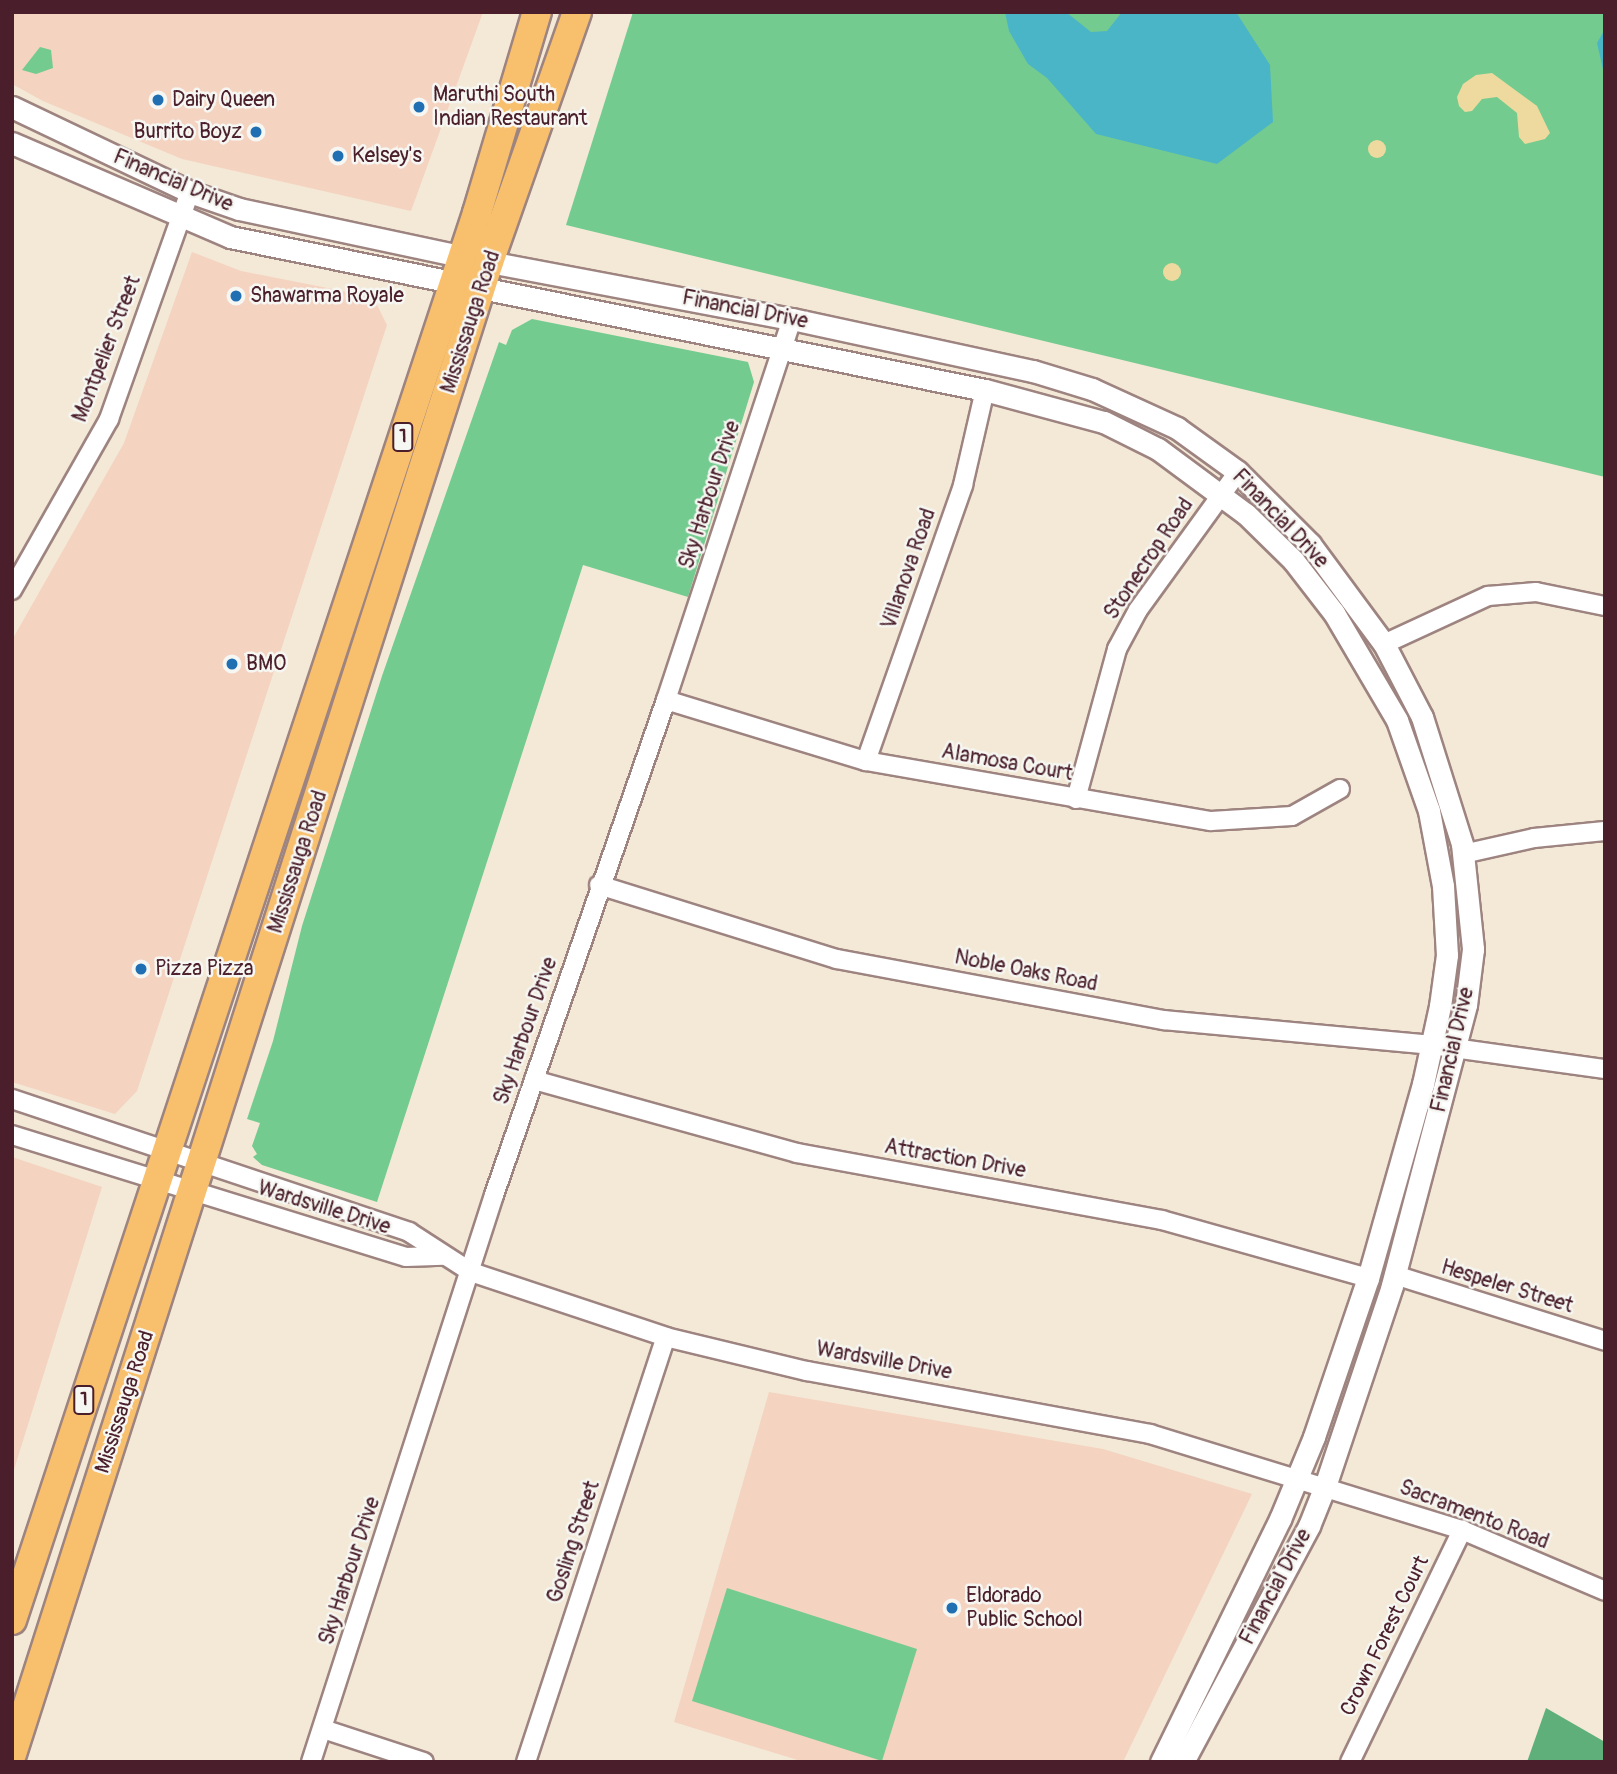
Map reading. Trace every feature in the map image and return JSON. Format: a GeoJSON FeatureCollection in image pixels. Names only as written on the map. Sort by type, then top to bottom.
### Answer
{"type":"FeatureCollection","features":[{"type":"Feature","properties":{"kind":"main road","name":"Mississauga Road"},"geometry":{"type":"LineString","coordinates":[[12,1754],[203,1163],[472,271],[537,12]]}},
{"type":"Feature","properties":{"kind":"main road","name":"Mississauga Road"},"geometry":{"type":"LineString","coordinates":[[12,1620],[156,1180],[472,271],[577,12]]}},
{"type":"Feature","properties":{"kind":"street","name":"Financial Drive"},"geometry":{"type":"LineString","coordinates":[[12,107],[191,192],[239,209],[782,349],[985,390],[1104,422],[1158,449],[1220,495],[1293,560],[1334,613],[1374,675],[1414,761],[1443,886],[1447,955],[1432,1045],[1368,1278],[1298,1477],[1161,1762]]}},
{"type":"Feature","properties":{"kind":"street","name":"Financial Drive"},"geometry":{"type":"LineString","coordinates":[[12,143],[180,218],[230,237],[792,318],[1033,371],[1092,389],[1177,428],[1238,472],[1310,544],[1384,644],[1422,717],[1447,788],[1463,854],[1473,949],[1455,1049],[1395,1275],[1325,1486],[1309,1526],[1183,1762]]}},
{"type":"Feature","properties":{"kind":"street","name":"Montpelier Street"},"geometry":{"type":"LineString","coordinates":[[12,590],[109,419],[191,192]]}},
{"type":"Feature","properties":{"kind":"street","name":"Sky Harbour Drive"},"geometry":{"type":"LineString","coordinates":[[312,1762],[534,1080],[599,885],[666,700],[792,318]]}},
{"type":"Feature","properties":{"kind":"street","name":"Villanova Road"},"geometry":{"type":"LineString","coordinates":[[866,761],[963,485],[985,390]]}},
{"type":"Feature","properties":{"kind":"street","name":"Stonecrop Road"},"geometry":{"type":"LineString","coordinates":[[1076,799],[1117,649],[1138,610],[1238,472]]}},
{"type":"Feature","properties":{"kind":"street"},"geometry":{"type":"LineString","coordinates":[[1384,644],[1488,596],[1536,592],[1605,606]]}},
{"type":"Feature","properties":{"kind":"street","name":"Alamosa Court"},"geometry":{"type":"LineString","coordinates":[[666,700],[866,761],[1211,821],[1254,821],[1292,816],[1340,789]]}},
{"type":"Feature","properties":{"kind":"street"},"geometry":{"type":"LineString","coordinates":[[1463,854],[1534,838],[1605,831]]}},
{"type":"Feature","properties":{"kind":"street","name":"Noble Oaks Road"},"geometry":{"type":"LineString","coordinates":[[599,885],[851,961],[1164,1020],[1432,1045],[1605,1069]]}},
{"type":"Feature","properties":{"kind":"street","name":"Attraction Drive"},"geometry":{"type":"LineString","coordinates":[[534,1080],[797,1153],[1161,1220],[1368,1278]]}},
{"type":"Feature","properties":{"kind":"street","name":"Wardsville Drive"},"geometry":{"type":"LineString","coordinates":[[12,1099],[409,1232],[471,1272],[666,1337],[807,1371],[1150,1434],[1325,1486]]}},
{"type":"Feature","properties":{"kind":"street","name":"Wardsville Drive"},"geometry":{"type":"LineString","coordinates":[[12,1135],[406,1257],[443,1256]]}},
{"type":"Feature","properties":{"kind":"street","name":"Hespeler Street"},"geometry":{"type":"LineString","coordinates":[[1395,1275],[1605,1341]]}},
{"type":"Feature","properties":{"kind":"street","name":"Gosling Street"},"geometry":{"type":"LineString","coordinates":[[526,1762],[666,1337]]}},
{"type":"Feature","properties":{"kind":"street","name":"Sacramento Road"},"geometry":{"type":"LineString","coordinates":[[1325,1486],[1462,1530],[1605,1591]]}},
{"type":"Feature","properties":{"kind":"street","name":"Crown Forest Court"},"geometry":{"type":"LineString","coordinates":[[1350,1762],[1462,1530]]}},
{"type":"Feature","properties":{"kind":"street"},"geometry":{"type":"LineString","coordinates":[[323,1729],[424,1762]]}},
{"type":"Feature","properties":{"kind":"shaded area"},"geometry":{"type":"Polygon","coordinates":[[[12,12],[483,12],[411,211],[182,159],[43,101],[12,84],[12,12]]]}},
{"type":"Feature","properties":{"kind":"shaded area"},"geometry":{"type":"Polygon","coordinates":[[[192,252],[241,271],[373,297],[387,325],[137,1091],[115,1114],[12,1082],[12,640],[124,443],[192,252]]]}},
{"type":"Feature","properties":{"kind":"shaded area"},"geometry":{"type":"Polygon","coordinates":[[[12,1157],[102,1187],[12,1476],[12,1157]]]}},
{"type":"Feature","properties":{"kind":"shaded area","name":"Eldorado Public School"},"geometry":{"type":"Polygon","coordinates":[[[769,1392],[1103,1449],[1252,1494],[1123,1762],[804,1762],[674,1722],[769,1392]]]}},
{"type":"Feature","properties":{"kind":"green space"},"geometry":{"type":"Polygon","coordinates":[[[633,12],[1605,12],[1605,477],[566,225],[633,12]]]}},
{"type":"Feature","properties":{"kind":"green space"},"geometry":{"type":"Polygon","coordinates":[[[40,47],[51,50],[53,68],[36,74],[22,70],[40,47]]]}},
{"type":"Feature","properties":{"kind":"green space"},"geometry":{"type":"Polygon","coordinates":[[[532,319],[748,362],[754,382],[688,597],[583,565],[377,1202],[262,1165],[253,1157],[257,1154],[252,1146],[260,1123],[247,1119],[273,1041],[302,926],[382,676],[499,342],[506,345],[512,330],[532,319]]]}},
{"type":"Feature","properties":{"kind":"green space"},"geometry":{"type":"Polygon","coordinates":[[[727,1588],[917,1649],[882,1761],[692,1701],[727,1588]]]}},
{"type":"Feature","properties":{"kind":"green space"},"geometry":{"type":"Polygon","coordinates":[[[1546,1708],[1605,1742],[1605,1762],[1527,1762],[1546,1708]]]}},
{"type":"Feature","properties":{"kind":"sand"},"geometry":{"type":"Polygon","coordinates":[[[1492,73],[1537,106],[1550,133],[1545,139],[1525,144],[1519,137],[1517,113],[1497,97],[1482,99],[1472,111],[1465,112],[1459,106],[1457,97],[1463,84],[1476,75],[1492,73]]]}},
{"type":"Feature","properties":{"kind":"sand"},"geometry":{"type":"Polygon","coordinates":[[[1377,140],[1383,143],[1386,149],[1383,155],[1377,158],[1371,155],[1368,149],[1371,143],[1377,140]]]}},
{"type":"Feature","properties":{"kind":"sand"},"geometry":{"type":"Polygon","coordinates":[[[1172,263],[1178,266],[1181,272],[1178,278],[1172,281],[1166,278],[1163,272],[1166,266],[1172,263]]]}},
{"type":"Feature","properties":{"kind":"water"},"geometry":{"type":"Polygon","coordinates":[[[1005,12],[1066,12],[1091,32],[1107,31],[1122,12],[1236,12],[1270,65],[1273,122],[1217,164],[1096,134],[1047,78],[1028,64],[1009,31],[1005,12]]]}},
{"type":"Feature","properties":{"kind":"water"},"geometry":{"type":"Polygon","coordinates":[[[1605,29],[1605,78],[1597,43],[1605,29]]]}},
{"type":"Feature","properties":{"kind":"place","name":"Dairy Queen"},"geometry":{"type":"Point","coordinates":[158,100]}},
{"type":"Feature","properties":{"kind":"place","name":"Maruthi South Indian Restaurant"},"geometry":{"type":"Point","coordinates":[419,107]}},
{"type":"Feature","properties":{"kind":"place","name":"Burrito Boyz"},"geometry":{"type":"Point","coordinates":[256,132]}},
{"type":"Feature","properties":{"kind":"place","name":"Kelsey's"},"geometry":{"type":"Point","coordinates":[338,156]}},
{"type":"Feature","properties":{"kind":"place","name":"Shawarma Royale"},"geometry":{"type":"Point","coordinates":[236,296]}},
{"type":"Feature","properties":{"kind":"place","name":"BMO"},"geometry":{"type":"Point","coordinates":[232,664]}},
{"type":"Feature","properties":{"kind":"place","name":"Pizza Pizza"},"geometry":{"type":"Point","coordinates":[141,969]}},
{"type":"Feature","properties":{"kind":"place","name":"Eldorado Public School"},"geometry":{"type":"Point","coordinates":[952,1608]}}]}
